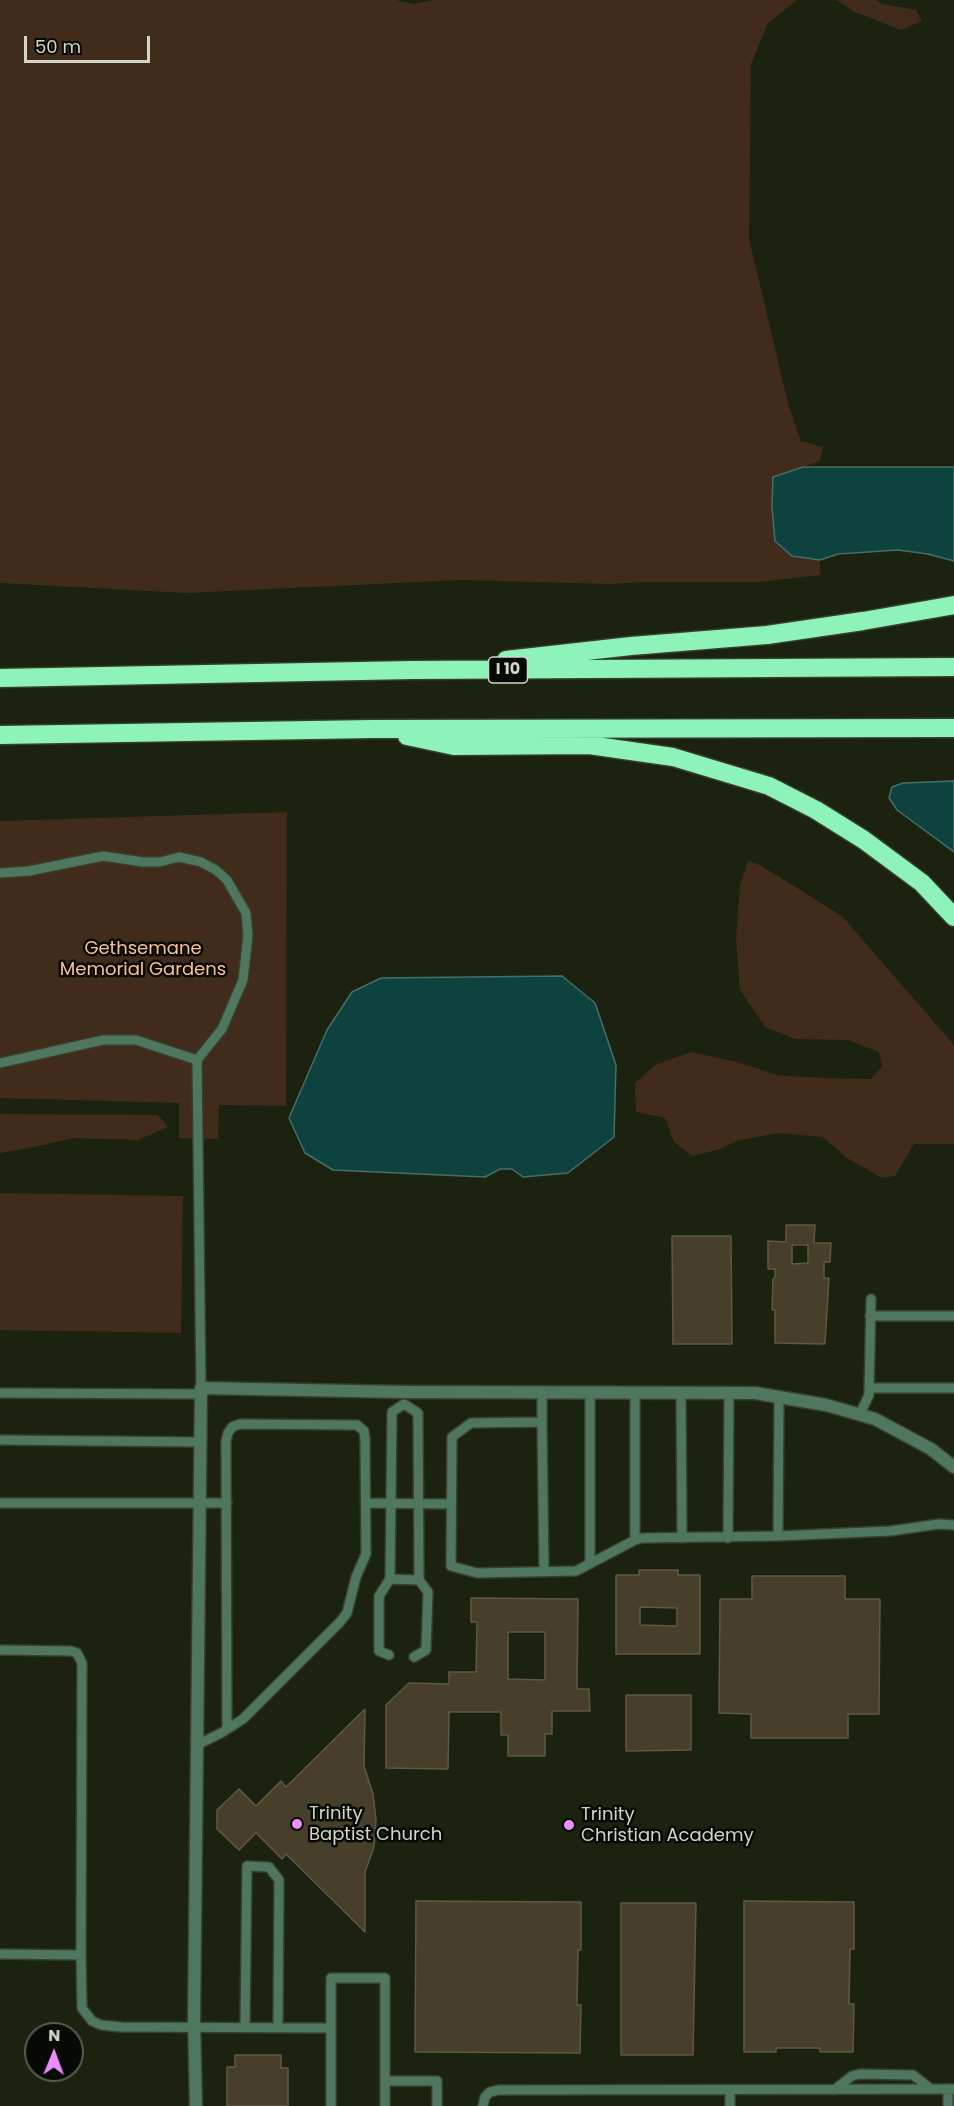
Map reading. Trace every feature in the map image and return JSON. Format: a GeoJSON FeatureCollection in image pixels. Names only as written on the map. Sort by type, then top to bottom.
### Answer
{"type":"FeatureCollection","features":[{"type":"Feature","properties":{"kind":"highway"},"geometry":{"type":"LineString","coordinates":[[412,670],[631,646],[767,635],[954,605]]}},
{"type":"Feature","properties":{"kind":"highway","name":"I 10"},"geometry":{"type":"LineString","coordinates":[[0,678],[412,670],[954,667]]}},
{"type":"Feature","properties":{"kind":"highway"},"geometry":{"type":"LineString","coordinates":[[0,735],[373,729],[954,728]]}},
{"type":"Feature","properties":{"kind":"highway"},"geometry":{"type":"LineString","coordinates":[[373,729],[454,746],[589,745],[673,757],[769,786],[816,810],[864,840],[922,883],[954,917]]}},
{"type":"Feature","properties":{"kind":"street"},"geometry":{"type":"LineString","coordinates":[[196,2106],[194,2026],[201,1391],[404,1398],[542,1392],[729,1392],[779,1396],[826,1404],[874,1419],[931,1449],[954,1467]]}},
{"type":"Feature","properties":{"kind":"lane"},"geometry":{"type":"LineString","coordinates":[[0,873],[29,871],[103,856],[143,862],[179,857],[201,862],[216,870],[227,880],[246,913],[248,935],[243,980],[233,1006],[222,1029],[198,1060],[201,1391],[0,1393]]}},
{"type":"Feature","properties":{"kind":"lane"},"geometry":{"type":"LineString","coordinates":[[0,1063],[103,1040],[136,1040],[198,1060]]}},
{"type":"Feature","properties":{"kind":"lane"},"geometry":{"type":"LineString","coordinates":[[860,1414],[869,1395],[871,1299]]}},
{"type":"Feature","properties":{"kind":"lane"},"geometry":{"type":"LineString","coordinates":[[870,1316],[954,1316]]}},
{"type":"Feature","properties":{"kind":"lane"},"geometry":{"type":"LineString","coordinates":[[869,1388],[954,1388]]}},
{"type":"Feature","properties":{"kind":"lane"},"geometry":{"type":"LineString","coordinates":[[542,1392],[544,1572]]}},
{"type":"Feature","properties":{"kind":"lane"},"geometry":{"type":"LineString","coordinates":[[590,1392],[590,1564]]}},
{"type":"Feature","properties":{"kind":"lane"},"geometry":{"type":"LineString","coordinates":[[635,1392],[635,1540]]}},
{"type":"Feature","properties":{"kind":"lane"},"geometry":{"type":"LineString","coordinates":[[681,1392],[682,1538]]}},
{"type":"Feature","properties":{"kind":"lane"},"geometry":{"type":"LineString","coordinates":[[728,1538],[729,1392]]}},
{"type":"Feature","properties":{"kind":"lane"},"geometry":{"type":"LineString","coordinates":[[778,1536],[779,1396]]}},
{"type":"Feature","properties":{"kind":"lane"},"geometry":{"type":"LineString","coordinates":[[389,1655],[380,1652],[379,1596],[390,1578],[392,1412],[404,1398],[418,1413],[419,1580],[428,1592],[426,1650],[414,1657]]}},
{"type":"Feature","properties":{"kind":"lane"},"geometry":{"type":"LineString","coordinates":[[542,1422],[471,1423],[452,1437],[451,1566],[477,1573],[576,1571],[635,1540],[890,1531],[939,1524],[954,1525]]}},
{"type":"Feature","properties":{"kind":"lane"},"geometry":{"type":"LineString","coordinates":[[197,1745],[227,1729],[243,1719],[346,1616],[351,1605],[357,1577],[366,1557],[365,1436],[360,1426],[354,1424],[240,1424],[232,1427],[227,1437],[227,1729]]}},
{"type":"Feature","properties":{"kind":"lane"},"geometry":{"type":"LineString","coordinates":[[0,1440],[201,1442]]}},
{"type":"Feature","properties":{"kind":"lane"},"geometry":{"type":"LineString","coordinates":[[0,1503],[227,1503]]}},
{"type":"Feature","properties":{"kind":"lane"},"geometry":{"type":"LineString","coordinates":[[366,1503],[451,1504]]}},
{"type":"Feature","properties":{"kind":"lane"},"geometry":{"type":"LineString","coordinates":[[390,1578],[419,1580]]}},
{"type":"Feature","properties":{"kind":"lane"},"geometry":{"type":"LineString","coordinates":[[0,1650],[71,1651],[77,1653],[82,1663],[82,2008],[92,2021],[109,2026],[331,2028]]}},
{"type":"Feature","properties":{"kind":"lane"},"geometry":{"type":"LineString","coordinates":[[245,2027],[247,1866],[268,1867],[279,1880],[278,2027]]}},
{"type":"Feature","properties":{"kind":"lane"},"geometry":{"type":"LineString","coordinates":[[0,1954],[81,1954]]}},
{"type":"Feature","properties":{"kind":"lane"},"geometry":{"type":"LineString","coordinates":[[331,2106],[330,1978],[385,1977],[385,2106]]}},
{"type":"Feature","properties":{"kind":"lane"},"geometry":{"type":"LineString","coordinates":[[834,2090],[852,2076],[860,2074],[913,2075],[931,2089]]}},
{"type":"Feature","properties":{"kind":"lane"},"geometry":{"type":"LineString","coordinates":[[385,2081],[437,2081],[437,2106]]}},
{"type":"Feature","properties":{"kind":"lane"},"geometry":{"type":"LineString","coordinates":[[483,2106],[485,2097],[494,2090],[951,2089],[948,2106]]}},
{"type":"Feature","properties":{"kind":"lane"},"geometry":{"type":"LineString","coordinates":[[730,2090],[730,2106]]}},
{"type":"Feature","properties":{"kind":"green space"},"geometry":{"type":"Polygon","coordinates":[[[0,0],[396,0],[414,4],[433,0],[797,0],[768,23],[751,64],[749,239],[789,407],[801,441],[823,447],[820,461],[773,477],[792,556],[820,560],[820,575],[759,582],[611,584],[461,580],[186,593],[0,583],[0,0]]]}},
{"type":"Feature","properties":{"kind":"green space"},"geometry":{"type":"Polygon","coordinates":[[[836,0],[876,0],[882,4],[916,10],[922,21],[901,30],[855,12],[836,0]]]}},
{"type":"Feature","properties":{"kind":"green space","name":"Gethsemane Memorial Gardens"},"geometry":{"type":"Polygon","coordinates":[[[287,812],[286,1106],[219,1105],[218,1139],[179,1138],[179,1103],[0,1098],[0,821],[287,812]]]}},
{"type":"Feature","properties":{"kind":"green space"},"geometry":{"type":"Polygon","coordinates":[[[748,861],[760,865],[842,916],[954,1045],[954,1144],[914,1144],[895,1176],[882,1178],[847,1158],[823,1137],[779,1133],[740,1140],[717,1150],[692,1156],[674,1142],[665,1118],[636,1112],[635,1083],[655,1065],[691,1052],[737,1062],[777,1075],[871,1079],[882,1066],[879,1052],[848,1040],[795,1039],[765,1027],[740,990],[736,939],[740,885],[748,861]]]}},
{"type":"Feature","properties":{"kind":"green space"},"geometry":{"type":"Polygon","coordinates":[[[0,1114],[158,1115],[168,1127],[138,1140],[73,1138],[0,1153],[0,1114]]]}},
{"type":"Feature","properties":{"kind":"green space"},"geometry":{"type":"Polygon","coordinates":[[[0,1193],[183,1196],[181,1333],[0,1330],[0,1193]]]}},
{"type":"Feature","properties":{"kind":"water"},"geometry":{"type":"Polygon","coordinates":[[[803,467],[954,467],[954,561],[928,554],[898,550],[838,554],[820,560],[792,556],[775,541],[772,507],[773,477],[803,467]]]}},
{"type":"Feature","properties":{"kind":"water"},"geometry":{"type":"Polygon","coordinates":[[[954,781],[954,852],[897,810],[889,798],[892,787],[903,783],[954,781]]]}},
{"type":"Feature","properties":{"kind":"water"},"geometry":{"type":"Polygon","coordinates":[[[562,976],[595,1003],[616,1065],[614,1137],[568,1173],[523,1177],[512,1169],[500,1169],[485,1177],[333,1170],[305,1153],[289,1118],[327,1030],[352,992],[381,978],[562,976]]]}},
{"type":"Feature","properties":{"kind":"building"},"geometry":{"type":"Polygon","coordinates":[[[786,1225],[815,1225],[814,1243],[831,1243],[830,1262],[824,1262],[824,1278],[829,1278],[825,1344],[775,1343],[775,1310],[772,1310],[775,1269],[768,1269],[768,1241],[786,1242],[786,1225]],[[792,1245],[792,1264],[808,1263],[808,1245],[792,1245]]]}},
{"type":"Feature","properties":{"kind":"building"},"geometry":{"type":"Polygon","coordinates":[[[672,1236],[731,1236],[732,1344],[673,1344],[672,1236]]]}},
{"type":"Feature","properties":{"kind":"building"},"geometry":{"type":"Polygon","coordinates":[[[639,1570],[678,1570],[678,1575],[700,1575],[700,1654],[616,1654],[616,1575],[639,1575],[639,1570]],[[640,1607],[640,1625],[677,1626],[677,1608],[640,1607]]]}},
{"type":"Feature","properties":{"kind":"building"},"geometry":{"type":"Polygon","coordinates":[[[752,1576],[845,1576],[845,1599],[880,1599],[879,1714],[848,1714],[848,1738],[751,1738],[751,1714],[719,1713],[720,1599],[752,1599],[752,1576]]]}},
{"type":"Feature","properties":{"kind":"building"},"geometry":{"type":"Polygon","coordinates":[[[471,1598],[578,1599],[577,1689],[589,1689],[590,1711],[552,1711],[552,1734],[545,1734],[545,1756],[508,1756],[508,1735],[501,1735],[501,1712],[449,1712],[448,1769],[386,1768],[386,1705],[409,1683],[449,1684],[449,1672],[476,1672],[477,1622],[471,1622],[471,1598]],[[508,1632],[508,1679],[545,1680],[545,1632],[508,1632]]]}},
{"type":"Feature","properties":{"kind":"building"},"geometry":{"type":"Polygon","coordinates":[[[626,1695],[691,1695],[691,1750],[626,1751],[626,1695]]]}},
{"type":"Feature","properties":{"kind":"building","name":"Trinity Baptist Church"},"geometry":{"type":"Polygon","coordinates":[[[365,1709],[364,1766],[373,1794],[376,1820],[374,1847],[365,1872],[365,1932],[286,1854],[282,1859],[256,1833],[239,1850],[217,1829],[217,1810],[239,1789],[256,1806],[281,1781],[286,1787],[365,1709]]]}},
{"type":"Feature","properties":{"kind":"building"},"geometry":{"type":"Polygon","coordinates":[[[416,1901],[581,1902],[581,1950],[578,1950],[577,2005],[581,2005],[580,2053],[415,2052],[416,1901]]]}},
{"type":"Feature","properties":{"kind":"building"},"geometry":{"type":"Polygon","coordinates":[[[744,1901],[854,1902],[854,1949],[850,1949],[849,2004],[854,2004],[853,2052],[820,2052],[820,2048],[776,2048],[776,2052],[744,2052],[744,1901]]]}},
{"type":"Feature","properties":{"kind":"building"},"geometry":{"type":"Polygon","coordinates":[[[621,1903],[696,1903],[693,2055],[621,2055],[621,1903]]]}},
{"type":"Feature","properties":{"kind":"building"},"geometry":{"type":"Polygon","coordinates":[[[235,2055],[281,2055],[281,2068],[288,2068],[288,2106],[227,2106],[227,2067],[235,2067],[235,2055]]]}},
{"type":"Feature","properties":{"kind":"place","name":"Trinity Baptist Church"},"geometry":{"type":"Point","coordinates":[297,1824]}},
{"type":"Feature","properties":{"kind":"place","name":"Trinity Christian Academy"},"geometry":{"type":"Point","coordinates":[569,1825]}}]}
